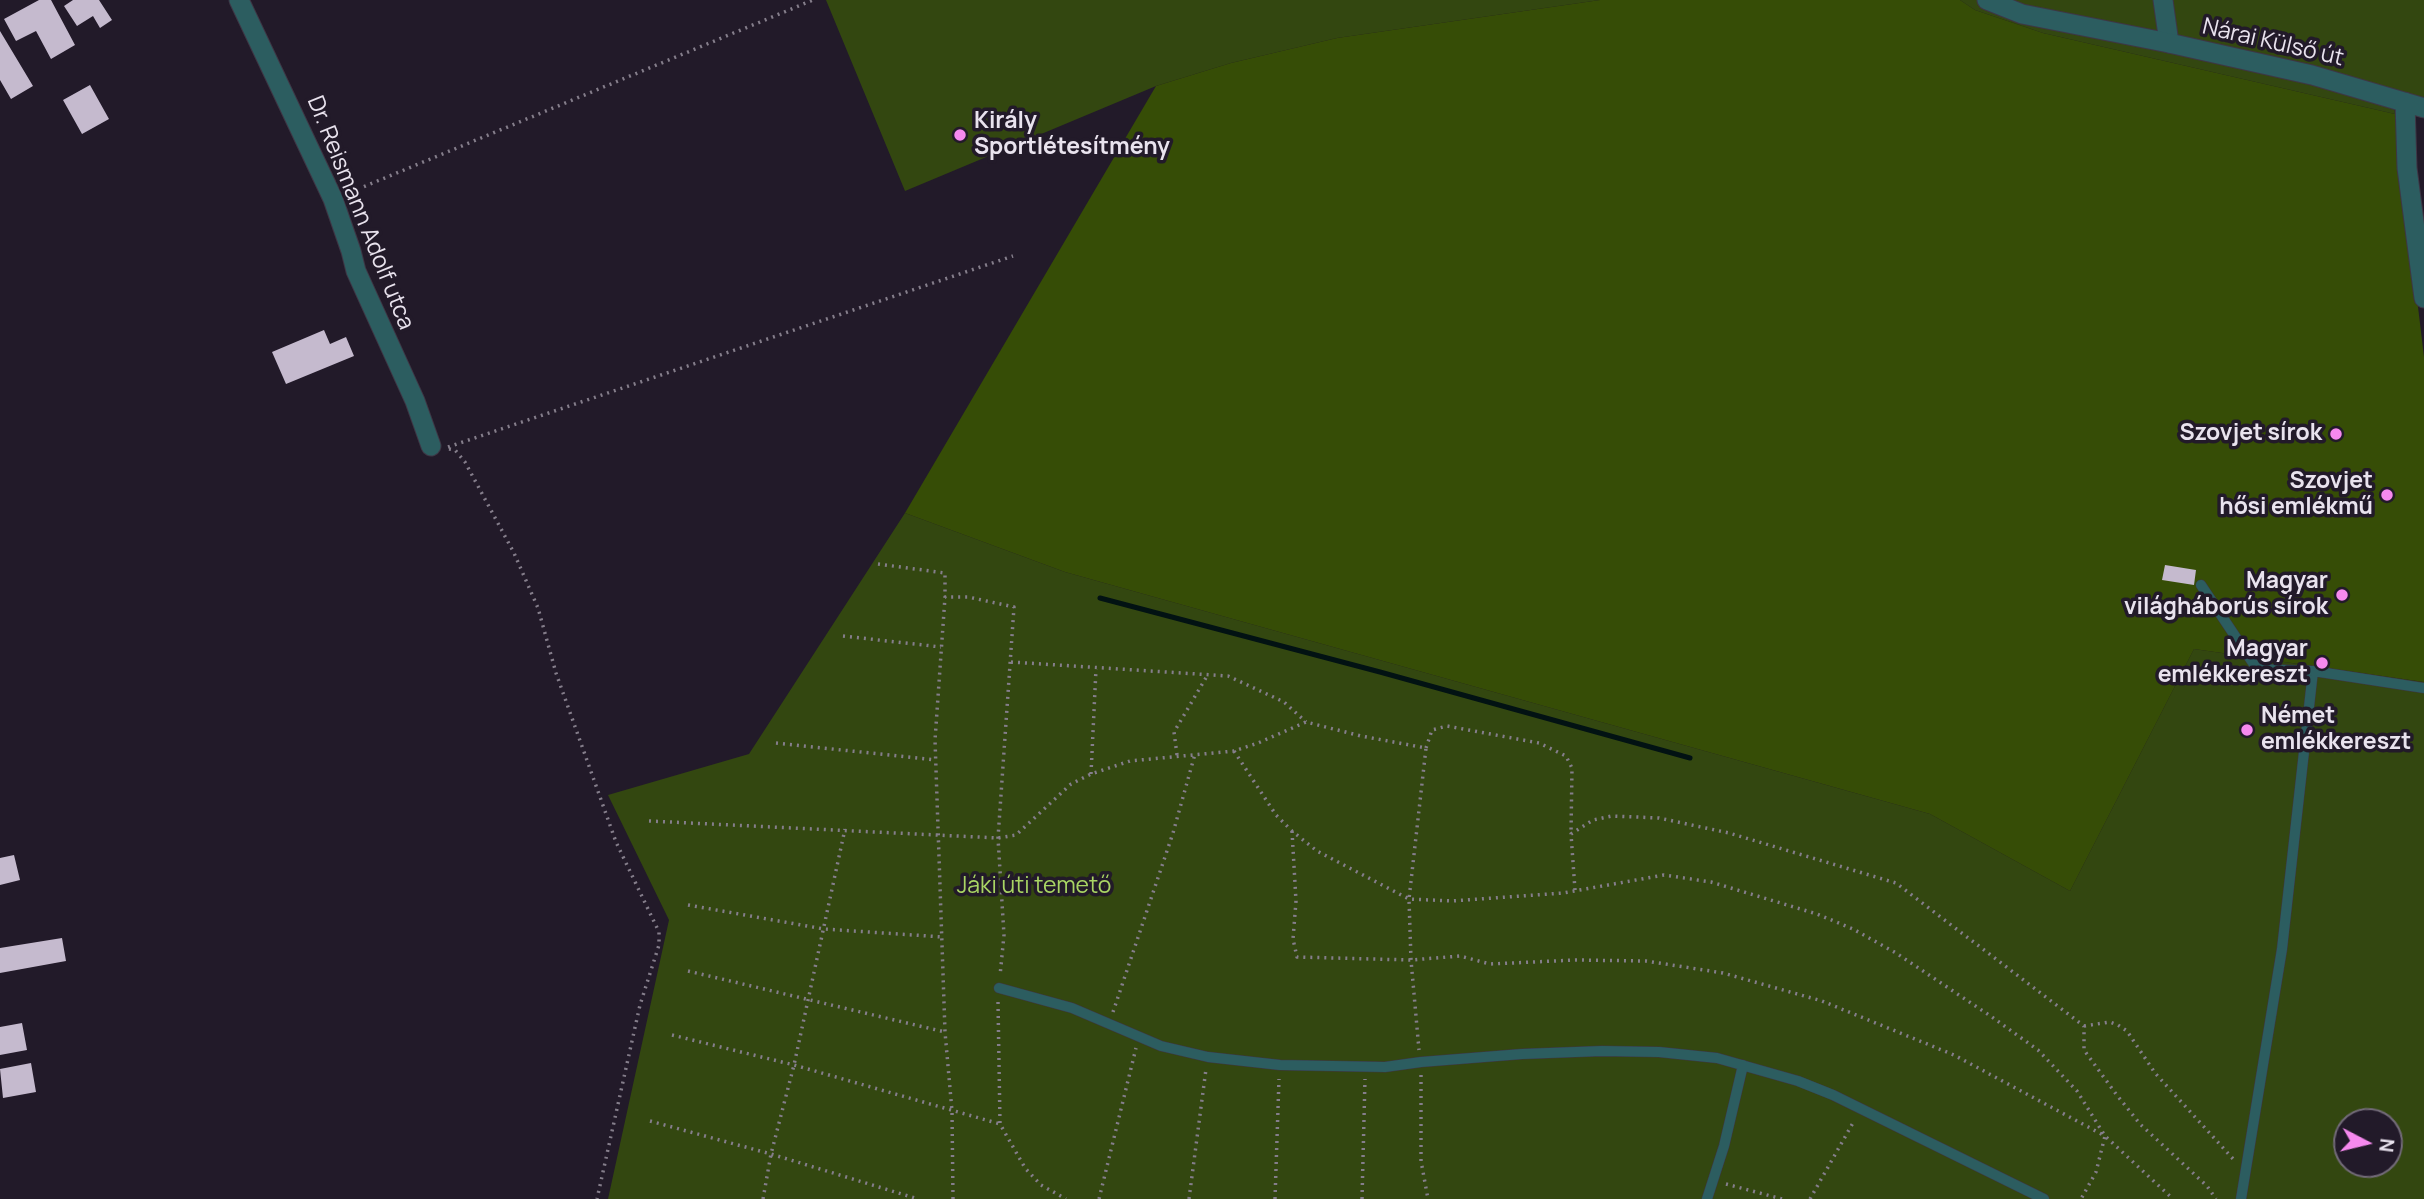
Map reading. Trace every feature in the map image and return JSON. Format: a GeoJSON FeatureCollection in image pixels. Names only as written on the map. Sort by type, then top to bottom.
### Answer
{"type":"FeatureCollection","features":[{"type":"Feature","properties":{"kind":"street","name":"Dr. Reismann Adolf utca"},"geometry":{"type":"LineString","coordinates":[[239,0],[333,199],[356,271],[415,401],[431,446]]}},
{"type":"Feature","properties":{"kind":"street","name":"Nárai Külső út"},"geometry":{"type":"LineString","coordinates":[[1986,0],[2022,14],[2312,75],[2415,105]]}},
{"type":"Feature","properties":{"kind":"street"},"geometry":{"type":"LineString","coordinates":[[2163,0],[2169,43]]}},
{"type":"Feature","properties":{"kind":"street"},"geometry":{"type":"LineString","coordinates":[[2415,105],[2407,168],[2424,298]]}},
{"type":"Feature","properties":{"kind":"lane"},"geometry":{"type":"LineString","coordinates":[[2201,585],[2257,669],[2313,671],[2424,688]]}},
{"type":"Feature","properties":{"kind":"lane"},"geometry":{"type":"LineString","coordinates":[[2241,1199],[2282,949],[2313,671]]}},
{"type":"Feature","properties":{"kind":"lane"},"geometry":{"type":"LineString","coordinates":[[999,988],[1072,1008],[1161,1046],[1208,1057],[1280,1065],[1385,1067],[1522,1054],[1602,1051],[1659,1052],[1717,1058],[1798,1081],[1861,1107],[2044,1199]]}},
{"type":"Feature","properties":{"kind":"lane"},"geometry":{"type":"LineString","coordinates":[[1707,1199],[1724,1146],[1742,1065]]}},
{"type":"Feature","properties":{"kind":"path"},"geometry":{"type":"LineString","coordinates":[[333,199],[813,0]]}},
{"type":"Feature","properties":{"kind":"path"},"geometry":{"type":"LineString","coordinates":[[597,1199],[640,1005],[659,945],[659,932],[616,842],[556,673],[538,608],[514,553],[465,462],[455,450],[445,449],[1013,256]]}},
{"type":"Feature","properties":{"kind":"path"},"geometry":{"type":"LineString","coordinates":[[878,564],[944,573],[936,760],[945,1032],[952,1111],[953,1199]]}},
{"type":"Feature","properties":{"kind":"path"},"geometry":{"type":"LineString","coordinates":[[945,597],[968,597],[1014,607],[998,838],[1004,935],[997,1040],[1000,1124],[1025,1168],[1041,1185],[1066,1199]]}},
{"type":"Feature","properties":{"kind":"path"},"geometry":{"type":"LineString","coordinates":[[843,636],[941,647]]}},
{"type":"Feature","properties":{"kind":"path"},"geometry":{"type":"LineString","coordinates":[[1011,662],[1228,676],[1284,702],[1306,722],[1396,744],[1426,748]]}},
{"type":"Feature","properties":{"kind":"path"},"geometry":{"type":"LineString","coordinates":[[1091,774],[1096,669]]}},
{"type":"Feature","properties":{"kind":"path"},"geometry":{"type":"LineString","coordinates":[[1177,755],[1174,732],[1207,676]]}},
{"type":"Feature","properties":{"kind":"path"},"geometry":{"type":"LineString","coordinates":[[649,821],[998,838],[1016,835],[1071,784],[1091,774],[1130,761],[1234,751],[1306,722]]}},
{"type":"Feature","properties":{"kind":"path"},"geometry":{"type":"LineString","coordinates":[[1428,1199],[1421,1161],[1420,1062],[1411,960],[1409,899],[1426,748],[1432,730],[1447,726],[1539,743],[1566,756],[1572,768],[1575,890]]}},
{"type":"Feature","properties":{"kind":"path"},"geometry":{"type":"LineString","coordinates":[[776,743],[936,760]]}},
{"type":"Feature","properties":{"kind":"path"},"geometry":{"type":"LineString","coordinates":[[1234,751],[1276,815],[1292,831],[1317,851],[1409,899],[1452,901],[1563,893],[1664,875],[1710,882],[1817,914],[1853,929],[1896,953],[1992,1017],[2038,1051],[2077,1091],[2105,1136],[2096,1172],[2081,1199]]}},
{"type":"Feature","properties":{"kind":"path"},"geometry":{"type":"LineString","coordinates":[[1109,1024],[1173,833],[1195,754]]}},
{"type":"Feature","properties":{"kind":"path"},"geometry":{"type":"LineString","coordinates":[[1572,834],[1593,820],[1612,816],[1659,818],[1729,833],[1896,883],[2084,1026],[2110,1022],[2127,1031],[2155,1073],[2245,1173]]}},
{"type":"Feature","properties":{"kind":"path"},"geometry":{"type":"LineString","coordinates":[[763,1199],[845,829]]}},
{"type":"Feature","properties":{"kind":"path"},"geometry":{"type":"LineString","coordinates":[[1292,831],[1296,901],[1293,939],[1297,957],[1411,960],[1460,956],[1490,964],[1576,960],[1646,961],[1723,973],[1822,1001],[1954,1055],[2105,1136],[2174,1199]]}},
{"type":"Feature","properties":{"kind":"path"},"geometry":{"type":"LineString","coordinates":[[688,905],[824,929],[943,937]]}},
{"type":"Feature","properties":{"kind":"path"},"geometry":{"type":"LineString","coordinates":[[688,971],[945,1032]]}},
{"type":"Feature","properties":{"kind":"path"},"geometry":{"type":"LineString","coordinates":[[2084,1026],[2084,1050],[2116,1094],[2140,1124],[2207,1186],[2216,1199]]}},
{"type":"Feature","properties":{"kind":"path"},"geometry":{"type":"LineString","coordinates":[[672,1035],[794,1065],[1000,1124]]}},
{"type":"Feature","properties":{"kind":"path"},"geometry":{"type":"LineString","coordinates":[[1099,1199],[1138,1036]]}},
{"type":"Feature","properties":{"kind":"path"},"geometry":{"type":"LineString","coordinates":[[1189,1199],[1208,1057]]}},
{"type":"Feature","properties":{"kind":"path"},"geometry":{"type":"LineString","coordinates":[[1275,1199],[1280,1065]]}},
{"type":"Feature","properties":{"kind":"path"},"geometry":{"type":"LineString","coordinates":[[1362,1199],[1366,1066]]}},
{"type":"Feature","properties":{"kind":"path"},"geometry":{"type":"LineString","coordinates":[[1810,1199],[1861,1107]]}},
{"type":"Feature","properties":{"kind":"path"},"geometry":{"type":"LineString","coordinates":[[650,1121],[771,1154],[918,1199]]}},
{"type":"Feature","properties":{"kind":"path"},"geometry":{"type":"LineString","coordinates":[[1713,1180],[1782,1199]]}},
{"type":"Feature","properties":{"kind":"green space","name":"Király Sportlétesítmény"},"geometry":{"type":"Polygon","coordinates":[[[826,0],[1600,0],[1337,38],[1231,63],[1156,86],[905,191],[826,0]]]}},
{"type":"Feature","properties":{"kind":"green space"},"geometry":{"type":"Polygon","coordinates":[[[1600,0],[1960,0],[1975,10],[2043,33],[2395,114],[2424,357],[2424,682],[2194,649],[2070,891],[1930,814],[1065,572],[905,513],[1156,86],[1231,63],[1337,38],[1600,0]]]}},
{"type":"Feature","properties":{"kind":"green space"},"geometry":{"type":"Polygon","coordinates":[[[1960,0],[2424,0],[2424,98],[2393,91],[2395,114],[2043,33],[1975,10],[1960,0]]]}},
{"type":"Feature","properties":{"kind":"green space","name":"Jáki úti temető"},"geometry":{"type":"Polygon","coordinates":[[[905,513],[1065,572],[1930,814],[2070,891],[2194,649],[2424,682],[2424,1199],[608,1199],[669,920],[608,795],[749,754],[905,513]]]}},
{"type":"Feature","properties":{"kind":"building"},"geometry":{"type":"Polygon","coordinates":[[[39,0],[51,0],[75,45],[51,59],[36,31],[16,41],[4,19],[39,0]]]}},
{"type":"Feature","properties":{"kind":"building"},"geometry":{"type":"Polygon","coordinates":[[[73,0],[99,0],[112,20],[100,28],[93,16],[77,26],[64,6],[73,0]]]}},
{"type":"Feature","properties":{"kind":"building"},"geometry":{"type":"Polygon","coordinates":[[[0,31],[33,86],[11,99],[0,80],[0,31]]]}},
{"type":"Feature","properties":{"kind":"building"},"geometry":{"type":"Polygon","coordinates":[[[90,85],[109,119],[82,134],[63,100],[90,85]]]}},
{"type":"Feature","properties":{"kind":"building"},"geometry":{"type":"Polygon","coordinates":[[[324,330],[330,344],[346,337],[354,356],[286,384],[272,352],[324,330]]]}},
{"type":"Feature","properties":{"kind":"building"},"geometry":{"type":"Polygon","coordinates":[[[2165,565],[2196,570],[2194,585],[2162,580],[2165,565]]]}},
{"type":"Feature","properties":{"kind":"building"},"geometry":{"type":"Polygon","coordinates":[[[14,855],[20,880],[0,885],[0,858],[14,855]]]}},
{"type":"Feature","properties":{"kind":"building"},"geometry":{"type":"Polygon","coordinates":[[[62,938],[66,961],[0,973],[0,948],[62,938]]]}},
{"type":"Feature","properties":{"kind":"building"},"geometry":{"type":"Polygon","coordinates":[[[22,1023],[27,1050],[0,1055],[0,1027],[22,1023]]]}},
{"type":"Feature","properties":{"kind":"building"},"geometry":{"type":"Polygon","coordinates":[[[31,1063],[36,1092],[3,1098],[0,1069],[31,1063]]]}},
{"type":"Feature","properties":{"kind":"waterway"},"geometry":{"type":"LineString","coordinates":[[1100,598],[1690,758]]}},
{"type":"Feature","properties":{"kind":"place","name":"Király Sportlétesítmény"},"geometry":{"type":"Point","coordinates":[960,135]}},
{"type":"Feature","properties":{"kind":"place","name":"Szovjet sírok"},"geometry":{"type":"Point","coordinates":[2336,434]}},
{"type":"Feature","properties":{"kind":"place","name":"Szovjet hősi emlékmű"},"geometry":{"type":"Point","coordinates":[2387,495]}},
{"type":"Feature","properties":{"kind":"place","name":"Magyar világháborús sírok"},"geometry":{"type":"Point","coordinates":[2342,595]}},
{"type":"Feature","properties":{"kind":"place","name":"Magyar emlékkereszt"},"geometry":{"type":"Point","coordinates":[2322,663]}},
{"type":"Feature","properties":{"kind":"place","name":"Német emlékkereszt"},"geometry":{"type":"Point","coordinates":[2247,730]}}]}
